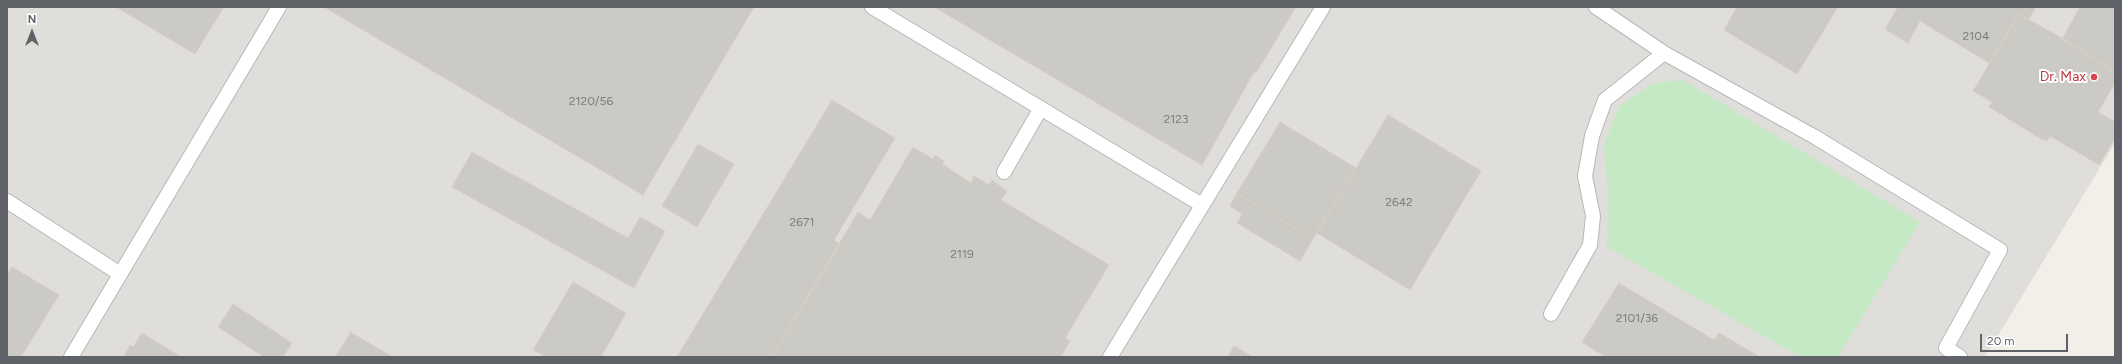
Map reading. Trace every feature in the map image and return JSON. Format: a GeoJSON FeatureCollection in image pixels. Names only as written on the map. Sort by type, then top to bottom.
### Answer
{"type":"FeatureCollection","features":[{"type":"Feature","properties":{"kind":"lane"},"geometry":{"type":"LineString","coordinates":[[71,357],[280,7]]}},
{"type":"Feature","properties":{"kind":"lane"},"geometry":{"type":"LineString","coordinates":[[872,7],[1202,204]]}},
{"type":"Feature","properties":{"kind":"lane"},"geometry":{"type":"LineString","coordinates":[[1110,357],[1323,7]]}},
{"type":"Feature","properties":{"kind":"lane"},"geometry":{"type":"LineString","coordinates":[[1596,7],[1664,52],[1815,137],[2000,250],[1946,348],[1960,357]]}},
{"type":"Feature","properties":{"kind":"lane"},"geometry":{"type":"LineString","coordinates":[[1551,314],[1590,245],[1593,216],[1585,176],[1592,136],[1605,100],[1664,52]]}},
{"type":"Feature","properties":{"kind":"lane"},"geometry":{"type":"LineString","coordinates":[[1004,172],[1041,108]]}},
{"type":"Feature","properties":{"kind":"lane"},"geometry":{"type":"LineString","coordinates":[[7,201],[120,274]]}},
{"type":"Feature","properties":{"kind":"shaded area"},"geometry":{"type":"Polygon","coordinates":[[[7,7],[2115,7],[2115,143],[1985,357],[7,357],[7,7]]]}},
{"type":"Feature","properties":{"kind":"green space"},"geometry":{"type":"Polygon","coordinates":[[[1683,80],[1920,222],[1838,357],[1801,357],[1607,247],[1608,194],[1604,146],[1619,106],[1654,83],[1683,80]]]}},
{"type":"Feature","properties":{"kind":"building"},"geometry":{"type":"Polygon","coordinates":[[[116,7],[224,7],[195,54],[116,7]]]}},
{"type":"Feature","properties":{"kind":"building"},"geometry":{"type":"Polygon","coordinates":[[[324,7],[754,7],[643,195],[324,7]]]}},
{"type":"Feature","properties":{"kind":"building"},"geometry":{"type":"Polygon","coordinates":[[[934,7],[1296,7],[1256,73],[1254,72],[1202,165],[934,7]]]}},
{"type":"Feature","properties":{"kind":"building"},"geometry":{"type":"Polygon","coordinates":[[[1737,7],[1838,7],[1797,74],[1724,30],[1737,7]]]}},
{"type":"Feature","properties":{"kind":"building"},"geometry":{"type":"Polygon","coordinates":[[[1898,7],[2036,7],[2028,20],[2019,14],[1989,63],[1920,21],[1908,43],[1885,29],[1898,7]]]}},
{"type":"Feature","properties":{"kind":"building"},"geometry":{"type":"Polygon","coordinates":[[[2080,7],[2115,7],[2115,72],[2062,39],[2080,7]]]}},
{"type":"Feature","properties":{"kind":"building"},"geometry":{"type":"Polygon","coordinates":[[[2019,14],[2062,38],[2115,72],[2115,83],[2098,112],[2115,122],[2115,138],[2099,165],[2050,136],[2047,141],[2038,137],[1989,107],[1992,102],[1973,91],[2019,14]]]}},
{"type":"Feature","properties":{"kind":"building"},"geometry":{"type":"Polygon","coordinates":[[[832,100],[895,138],[834,240],[840,244],[772,357],[677,357],[832,100]]]}},
{"type":"Feature","properties":{"kind":"building"},"geometry":{"type":"Polygon","coordinates":[[[1388,115],[1481,171],[1410,290],[1317,233],[1388,115]]]}},
{"type":"Feature","properties":{"kind":"building"},"geometry":{"type":"Polygon","coordinates":[[[1280,122],[1356,168],[1313,239],[1237,193],[1280,122]]]}},
{"type":"Feature","properties":{"kind":"building"},"geometry":{"type":"Polygon","coordinates":[[[698,144],[734,164],[697,227],[662,206],[698,144]]]}},
{"type":"Feature","properties":{"kind":"building"},"geometry":{"type":"Polygon","coordinates":[[[913,147],[933,159],[935,155],[944,161],[942,164],[971,183],[974,176],[989,185],[992,180],[1007,191],[1001,200],[1109,265],[1065,338],[1070,341],[1061,357],[772,357],[858,212],[870,220],[913,147]]]}},
{"type":"Feature","properties":{"kind":"building"},"geometry":{"type":"Polygon","coordinates":[[[472,152],[628,238],[640,217],[665,231],[634,288],[452,187],[472,152]]]}},
{"type":"Feature","properties":{"kind":"building"},"geometry":{"type":"Polygon","coordinates":[[[1237,193],[1313,239],[1300,261],[1237,223],[1242,214],[1230,206],[1237,193]]]}},
{"type":"Feature","properties":{"kind":"building"},"geometry":{"type":"Polygon","coordinates":[[[12,267],[59,295],[21,357],[7,357],[7,275],[12,267]]]}},
{"type":"Feature","properties":{"kind":"building"},"geometry":{"type":"Polygon","coordinates":[[[573,282],[626,313],[601,357],[546,357],[533,350],[573,282]]]}},
{"type":"Feature","properties":{"kind":"building"},"geometry":{"type":"Polygon","coordinates":[[[1619,283],[1714,340],[1719,333],[1760,357],[1603,357],[1604,356],[1582,342],[1619,283]]]}},
{"type":"Feature","properties":{"kind":"building"},"geometry":{"type":"Polygon","coordinates":[[[233,304],[292,343],[283,357],[264,357],[218,327],[233,304]]]}},
{"type":"Feature","properties":{"kind":"building"},"geometry":{"type":"Polygon","coordinates":[[[351,332],[352,333],[393,357],[335,357],[351,332]]]}},
{"type":"Feature","properties":{"kind":"building"},"geometry":{"type":"Polygon","coordinates":[[[142,333],[180,357],[123,357],[130,345],[133,347],[142,333]]]}},
{"type":"Feature","properties":{"kind":"building"},"geometry":{"type":"Polygon","coordinates":[[[1234,346],[1253,357],[1228,357],[1234,346]]]}},
{"type":"Feature","properties":{"kind":"place","name":"Dr. Max"},"geometry":{"type":"Point","coordinates":[2094,77]}}]}
